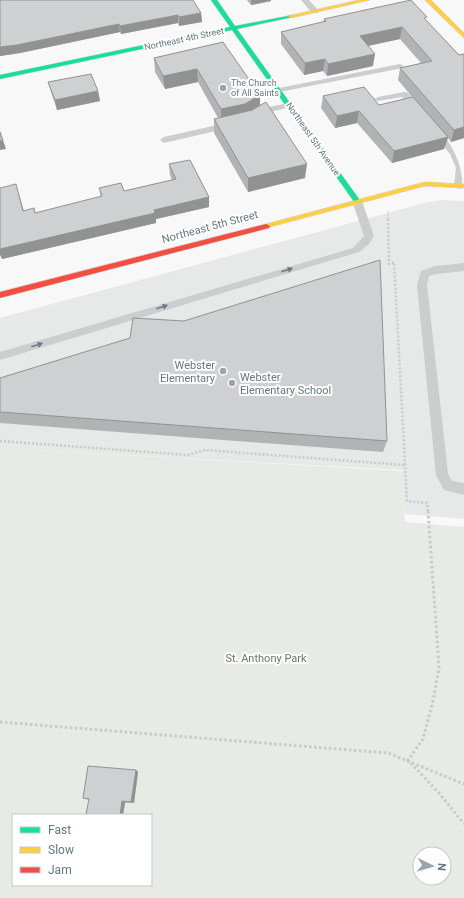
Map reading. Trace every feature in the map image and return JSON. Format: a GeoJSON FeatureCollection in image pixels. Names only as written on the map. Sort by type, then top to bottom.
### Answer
{"type":"FeatureCollection","features":[{"type":"Feature","properties":{"kind":"street","name":"Northeast 5th Avenue"},"geometry":{"type":"LineString","coordinates":[[214,0],[357,201]]}},
{"type":"Feature","properties":{"kind":"street","name":"Northeast 4th Street"},"geometry":{"type":"LineString","coordinates":[[0,77],[315,11],[346,2],[367,0]]}},
{"type":"Feature","properties":{"kind":"street"},"geometry":{"type":"LineString","coordinates":[[428,0],[464,36]]}},
{"type":"Feature","properties":{"kind":"street","name":"Northeast 5th Street"},"geometry":{"type":"LineString","coordinates":[[0,295],[425,184],[462,186]]}},
{"type":"Feature","properties":{"kind":"lane"},"geometry":{"type":"LineString","coordinates":[[305,0],[315,11]]}},
{"type":"Feature","properties":{"kind":"lane"},"geometry":{"type":"LineString","coordinates":[[279,90],[400,66]]}},
{"type":"Feature","properties":{"kind":"lane"},"geometry":{"type":"LineString","coordinates":[[378,100],[404,94],[454,153],[460,168],[462,186]]}},
{"type":"Feature","properties":{"kind":"lane"},"geometry":{"type":"LineString","coordinates":[[164,140],[244,122],[266,110],[289,105]]}},
{"type":"Feature","properties":{"kind":"lane"},"geometry":{"type":"LineString","coordinates":[[0,356],[356,250],[366,242],[369,236],[357,201]]}},
{"type":"Feature","properties":{"kind":"lane"},"geometry":{"type":"LineString","coordinates":[[464,267],[435,270],[425,274],[422,285],[442,475],[448,486],[464,489]]}},
{"type":"Feature","properties":{"kind":"path"},"geometry":{"type":"LineString","coordinates":[[388,209],[389,264],[394,262],[407,501],[426,503],[439,668],[433,701],[423,739],[408,760]]}},
{"type":"Feature","properties":{"kind":"path"},"geometry":{"type":"LineString","coordinates":[[0,442],[188,455],[206,450],[404,465]]}},
{"type":"Feature","properties":{"kind":"path"},"geometry":{"type":"LineString","coordinates":[[0,722],[388,753],[464,784]]}},
{"type":"Feature","properties":{"kind":"path"},"geometry":{"type":"LineString","coordinates":[[408,760],[439,793],[464,824]]}},
{"type":"Feature","properties":{"kind":"shaded area","name":"Webster Elementary School"},"geometry":{"type":"Polygon","coordinates":[[[442,200],[464,201],[464,519],[405,514],[402,470],[0,448],[0,318],[428,202],[442,200]]]}},
{"type":"Feature","properties":{"kind":"green space","name":"St. Anthony Park"},"geometry":{"type":"Polygon","coordinates":[[[0,448],[403,471],[405,522],[464,527],[464,898],[0,898],[0,448]]]}},
{"type":"Feature","properties":{"kind":"building"},"geometry":{"type":"Polygon","coordinates":[[[0,0],[193,0],[201,13],[179,17],[178,15],[120,26],[119,24],[17,45],[0,47],[0,0]]]}},
{"type":"Feature","properties":{"kind":"building"},"geometry":{"type":"Polygon","coordinates":[[[411,0],[427,17],[424,18],[459,55],[464,54],[464,127],[454,130],[400,68],[432,61],[402,27],[360,36],[375,54],[328,64],[325,59],[305,63],[281,32],[326,21],[324,19],[411,0]]]}},
{"type":"Feature","properties":{"kind":"building"},"geometry":{"type":"Polygon","coordinates":[[[223,42],[260,95],[245,104],[221,109],[197,69],[163,76],[154,58],[223,42]]]}},
{"type":"Feature","properties":{"kind":"building"},"geometry":{"type":"Polygon","coordinates":[[[91,74],[98,91],[55,100],[48,82],[91,74]]]}},
{"type":"Feature","properties":{"kind":"building"},"geometry":{"type":"Polygon","coordinates":[[[364,87],[379,105],[413,97],[448,137],[394,151],[359,111],[337,116],[323,96],[364,87]]]}},
{"type":"Feature","properties":{"kind":"building"},"geometry":{"type":"Polygon","coordinates":[[[266,102],[307,164],[248,178],[214,119],[252,110],[266,102]]]}},
{"type":"Feature","properties":{"kind":"building"},"geometry":{"type":"Polygon","coordinates":[[[0,132],[3,140],[0,141],[0,132]]]}},
{"type":"Feature","properties":{"kind":"building"},"geometry":{"type":"Polygon","coordinates":[[[190,160],[209,197],[154,210],[155,213],[0,249],[0,188],[16,184],[23,211],[34,208],[35,213],[102,196],[99,188],[121,183],[124,191],[176,179],[169,164],[190,160]]]}},
{"type":"Feature","properties":{"kind":"building","name":"Webster Elementary"},"geometry":{"type":"Polygon","coordinates":[[[380,260],[387,441],[0,412],[0,378],[130,338],[133,318],[184,321],[380,260]]]}},
{"type":"Feature","properties":{"kind":"building"},"geometry":{"type":"Polygon","coordinates":[[[88,766],[136,770],[131,802],[122,801],[120,814],[86,814],[89,799],[83,798],[88,766]]]}},
{"type":"Feature","properties":{"kind":"traffic: fast"},"geometry":{"type":"LineString","coordinates":[[214,0],[357,201]]}},
{"type":"Feature","properties":{"kind":"traffic: fast"},"geometry":{"type":"LineString","coordinates":[[0,77],[291,16]]}},
{"type":"Feature","properties":{"kind":"traffic: slow"},"geometry":{"type":"LineString","coordinates":[[291,16],[367,0]]}},
{"type":"Feature","properties":{"kind":"traffic: slow"},"geometry":{"type":"LineString","coordinates":[[428,0],[464,36]]}},
{"type":"Feature","properties":{"kind":"traffic: slow"},"geometry":{"type":"LineString","coordinates":[[266,226],[425,184],[464,186]]}},
{"type":"Feature","properties":{"kind":"traffic: jam"},"geometry":{"type":"LineString","coordinates":[[0,295],[266,226]]}},
{"type":"Feature","properties":{"kind":"place","name":"The Church of All Saints"},"geometry":{"type":"Point","coordinates":[223,88]}},
{"type":"Feature","properties":{"kind":"place","name":"Webster Elementary"},"geometry":{"type":"Point","coordinates":[223,371]}},
{"type":"Feature","properties":{"kind":"place","name":"Webster Elementary School"},"geometry":{"type":"Point","coordinates":[232,383]}}]}
